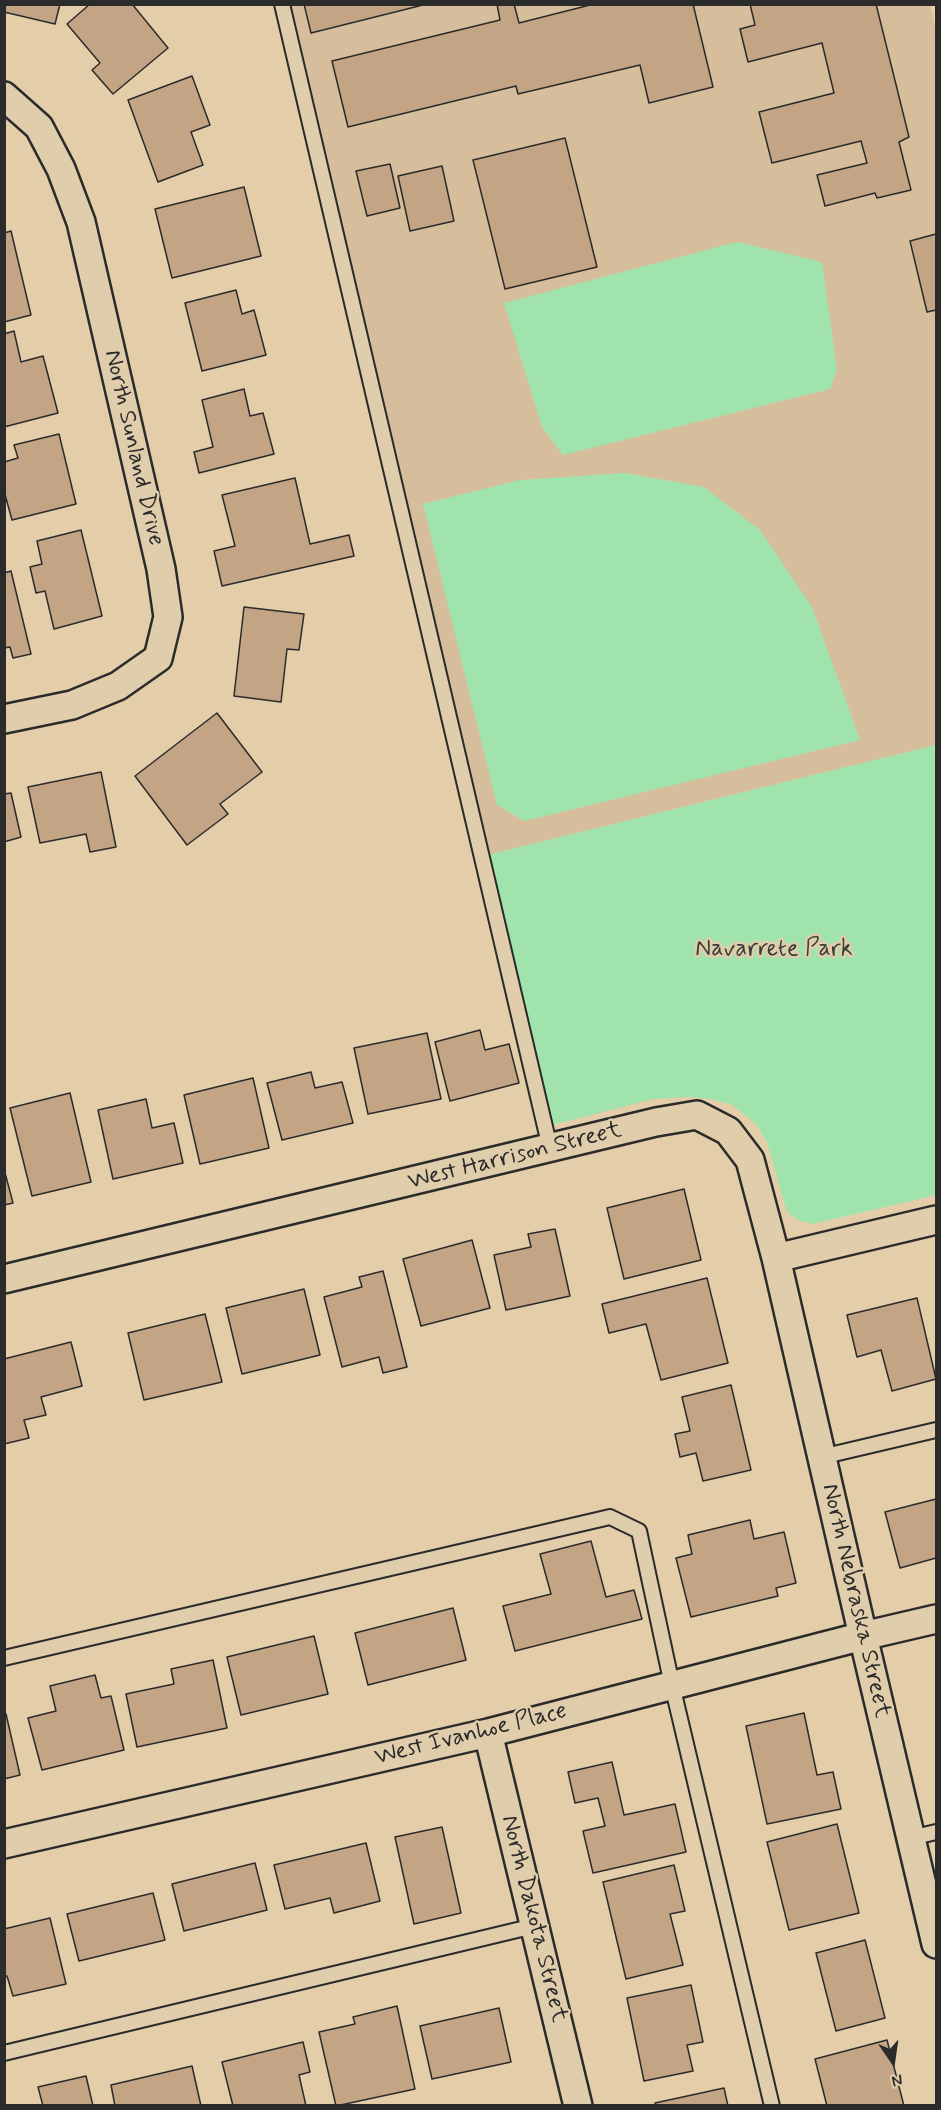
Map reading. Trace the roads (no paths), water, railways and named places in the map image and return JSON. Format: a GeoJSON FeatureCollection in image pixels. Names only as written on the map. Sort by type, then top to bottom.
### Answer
{"type":"FeatureCollection","features":[{"type":"Feature","properties":{"kind":"street","name":"North Sunland Drive"},"geometry":{"type":"LineString","coordinates":[[4,96],[39,128],[61,169],[81,222],[161,569],[168,617],[158,658],[118,686],[72,705],[4,719]]}},
{"type":"Feature","properties":{"kind":"street","name":"West Harrison Street"},"geometry":{"type":"LineString","coordinates":[[4,1279],[656,1122],[697,1115],[728,1131],[750,1160],[776,1258]]}},
{"type":"Feature","properties":{"kind":"street"},"geometry":{"type":"LineString","coordinates":[[776,1258],[936,1220]]}},
{"type":"Feature","properties":{"kind":"street","name":"North Nebraska Street"},"geometry":{"type":"LineString","coordinates":[[776,1258],[863,1636],[924,1835],[936,1944]]}},
{"type":"Feature","properties":{"kind":"street","name":"West Ivanhoe Place"},"geometry":{"type":"LineString","coordinates":[[4,1844],[488,1733],[936,1619]]}},
{"type":"Feature","properties":{"kind":"street","name":"North Dakota Street"},"geometry":{"type":"LineString","coordinates":[[488,1733],[578,2106]]}},
{"type":"Feature","properties":{"kind":"lane"},"geometry":{"type":"LineString","coordinates":[[282,4],[550,1148]]}},
{"type":"Feature","properties":{"kind":"lane"},"geometry":{"type":"LineString","coordinates":[[821,1457],[936,1430]]}},
{"type":"Feature","properties":{"kind":"lane"},"geometry":{"type":"LineString","coordinates":[[4,1658],[609,1517],[639,1531],[672,1685],[772,2106]]}},
{"type":"Feature","properties":{"kind":"lane"},"geometry":{"type":"LineString","coordinates":[[4,2053],[534,1926]]}},
{"type":"Feature","properties":{"kind":"park label","name":"Navarrete Park"},"geometry":{"type":"Point","coordinates":[774,950]}}]}
